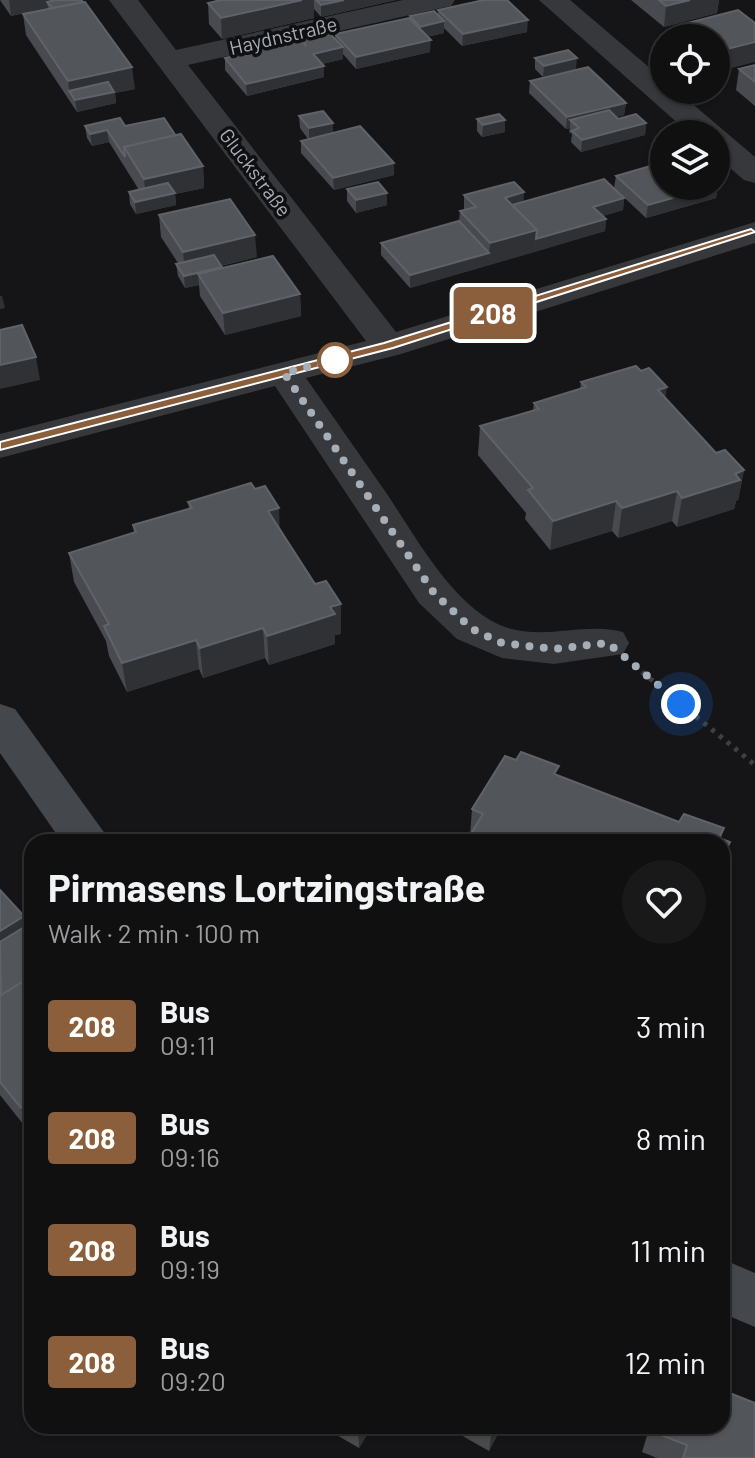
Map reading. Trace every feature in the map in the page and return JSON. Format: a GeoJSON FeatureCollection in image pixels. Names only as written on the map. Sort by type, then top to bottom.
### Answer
{"type":"FeatureCollection","features":[{"type":"Feature","properties":{"kind":"street","name":"Gluckstraße"},"geometry":{"type":"LineString","coordinates":[[123,0],[388,346]]}},
{"type":"Feature","properties":{"kind":"street","name":"Haydnstraße"},"geometry":{"type":"LineString","coordinates":[[171,60],[441,0]]}},
{"type":"Feature","properties":{"kind":"street"},"geometry":{"type":"LineString","coordinates":[[553,0],[693,120]]}},
{"type":"Feature","properties":{"kind":"street"},"geometry":{"type":"LineString","coordinates":[[730,152],[755,173]]}},
{"type":"Feature","properties":{"kind":"street"},"geometry":{"type":"LineString","coordinates":[[0,446],[388,346],[755,232]]}},
{"type":"Feature","properties":{"kind":"street"},"geometry":{"type":"LineString","coordinates":[[284,373],[434,593],[472,629],[502,643],[554,649],[608,643]]}},
{"type":"Feature","properties":{"kind":"street"},"geometry":{"type":"LineString","coordinates":[[0,720],[82,834]]}},
{"type":"Feature","properties":{"kind":"street"},"geometry":{"type":"LineString","coordinates":[[730,1289],[755,1300]]}},
{"type":"Feature","properties":{"kind":"path"},"geometry":{"type":"LineString","coordinates":[[608,643],[755,765]]}},
{"type":"Feature","properties":{"kind":"building"},"geometry":{"type":"Polygon","coordinates":[[[221,0],[302,0],[221,18],[208,3],[221,0]]]}},
{"type":"Feature","properties":{"kind":"building"},"geometry":{"type":"Polygon","coordinates":[[[316,0],[344,0],[321,5],[316,0]]]}},
{"type":"Feature","properties":{"kind":"building"},"geometry":{"type":"Polygon","coordinates":[[[484,0],[507,0],[528,20],[463,34],[438,10],[484,0]]]}},
{"type":"Feature","properties":{"kind":"building"},"geometry":{"type":"Polygon","coordinates":[[[659,0],[690,0],[666,6],[659,0]]]}},
{"type":"Feature","properties":{"kind":"building"},"geometry":{"type":"Polygon","coordinates":[[[47,2],[83,2],[52,8],[47,2]]]}},
{"type":"Feature","properties":{"kind":"building"},"geometry":{"type":"Polygon","coordinates":[[[85,2],[132,67],[68,81],[23,14],[85,2]]]}},
{"type":"Feature","properties":{"kind":"building"},"geometry":{"type":"Polygon","coordinates":[[[738,10],[755,23],[755,42],[730,48],[730,24],[684,24],[738,10]]]}},
{"type":"Feature","properties":{"kind":"building"},"geometry":{"type":"Polygon","coordinates":[[[434,11],[444,21],[420,27],[410,16],[434,11]]]}},
{"type":"Feature","properties":{"kind":"building"},"geometry":{"type":"Polygon","coordinates":[[[409,18],[431,40],[356,57],[335,34],[409,18]]]}},
{"type":"Feature","properties":{"kind":"building"},"geometry":{"type":"Polygon","coordinates":[[[330,34],[343,47],[313,54],[324,66],[246,84],[225,58],[301,40],[306,46],[303,40],[330,34]]]}},
{"type":"Feature","properties":{"kind":"building"},"geometry":{"type":"Polygon","coordinates":[[[568,50],[577,58],[544,66],[535,58],[568,50]]]}},
{"type":"Feature","properties":{"kind":"building"},"geometry":{"type":"Polygon","coordinates":[[[755,65],[755,82],[739,69],[755,65]]]}},
{"type":"Feature","properties":{"kind":"building"},"geometry":{"type":"Polygon","coordinates":[[[588,67],[626,103],[567,117],[530,81],[588,67]]]}},
{"type":"Feature","properties":{"kind":"building"},"geometry":{"type":"Polygon","coordinates":[[[108,82],[114,92],[75,100],[69,91],[108,82]]]}},
{"type":"Feature","properties":{"kind":"building"},"geometry":{"type":"Polygon","coordinates":[[[609,110],[618,119],[636,114],[646,123],[582,140],[572,131],[579,128],[570,120],[609,110]]]}},
{"type":"Feature","properties":{"kind":"building"},"geometry":{"type":"Polygon","coordinates":[[[323,111],[333,123],[309,128],[299,116],[323,111]]]}},
{"type":"Feature","properties":{"kind":"building"},"geometry":{"type":"Polygon","coordinates":[[[499,114],[505,120],[483,125],[477,119],[499,114]]]}},
{"type":"Feature","properties":{"kind":"building"},"geometry":{"type":"Polygon","coordinates":[[[120,118],[125,126],[164,118],[176,136],[124,147],[125,157],[107,130],[90,134],[85,126],[120,118]]]}},
{"type":"Feature","properties":{"kind":"building"},"geometry":{"type":"Polygon","coordinates":[[[360,126],[394,163],[333,178],[301,141],[360,126]]]}},
{"type":"Feature","properties":{"kind":"building"},"geometry":{"type":"Polygon","coordinates":[[[181,134],[203,166],[144,179],[124,147],[181,134]]]}},
{"type":"Feature","properties":{"kind":"building"},"geometry":{"type":"Polygon","coordinates":[[[650,166],[650,200],[666,200],[648,205],[616,176],[650,166]]]}},
{"type":"Feature","properties":{"kind":"building"},"geometry":{"type":"Polygon","coordinates":[[[604,179],[624,198],[593,207],[606,219],[536,239],[537,230],[512,205],[604,179]]]}},
{"type":"Feature","properties":{"kind":"building"},"geometry":{"type":"Polygon","coordinates":[[[378,182],[387,193],[356,200],[347,189],[378,182]]]}},
{"type":"Feature","properties":{"kind":"building"},"geometry":{"type":"Polygon","coordinates":[[[514,182],[524,192],[505,198],[537,230],[490,243],[460,211],[476,207],[464,195],[514,182]]]}},
{"type":"Feature","properties":{"kind":"building"},"geometry":{"type":"Polygon","coordinates":[[[168,183],[175,193],[135,202],[129,192],[168,183]]]}},
{"type":"Feature","properties":{"kind":"building"},"geometry":{"type":"Polygon","coordinates":[[[230,199],[255,235],[183,252],[159,215],[230,199]]]}},
{"type":"Feature","properties":{"kind":"building"},"geometry":{"type":"Polygon","coordinates":[[[459,221],[489,253],[410,275],[381,243],[459,221]]]}},
{"type":"Feature","properties":{"kind":"building"},"geometry":{"type":"Polygon","coordinates":[[[214,255],[222,267],[184,276],[176,264],[214,255]]]}},
{"type":"Feature","properties":{"kind":"building"},"geometry":{"type":"Polygon","coordinates":[[[273,256],[300,294],[223,313],[198,274],[273,256]]]}},
{"type":"Feature","properties":{"kind":"building"},"geometry":{"type":"Polygon","coordinates":[[[22,325],[36,357],[0,365],[0,330],[22,325]]]}},
{"type":"Feature","properties":{"kind":"building"},"geometry":{"type":"Polygon","coordinates":[[[636,366],[641,371],[649,368],[667,387],[658,390],[716,453],[725,450],[744,470],[735,474],[740,480],[682,498],[677,491],[622,508],[616,501],[553,521],[528,490],[533,488],[480,426],[539,409],[534,403],[586,387],[581,382],[636,366]]]}},
{"type":"Feature","properties":{"kind":"building"},"geometry":{"type":"Polygon","coordinates":[[[251,483],[255,489],[265,486],[279,508],[268,511],[315,584],[326,581],[341,604],[330,607],[335,614],[267,636],[263,628],[200,648],[196,640],[122,663],[104,626],[109,624],[69,553],[136,532],[133,525],[192,508],[188,502],[251,483]]]}},
{"type":"Feature","properties":{"kind":"building"},"geometry":{"type":"Polygon","coordinates":[[[521,752],[559,766],[554,774],[679,822],[684,814],[724,828],[721,834],[471,834],[483,814],[472,809],[505,756],[516,760],[521,752]]]}},
{"type":"Feature","properties":{"kind":"building"},"geometry":{"type":"Polygon","coordinates":[[[0,890],[24,916],[0,931],[0,890]]]}},
{"type":"Feature","properties":{"kind":"building"},"geometry":{"type":"Polygon","coordinates":[[[24,927],[24,981],[1,995],[0,942],[24,927]]]}},
{"type":"Feature","properties":{"kind":"building"},"geometry":{"type":"Polygon","coordinates":[[[24,981],[24,1106],[21,1108],[0,1082],[0,996],[24,981]]]}},
{"type":"Feature","properties":{"kind":"building"},"geometry":{"type":"Polygon","coordinates":[[[730,1393],[755,1403],[755,1458],[683,1458],[687,1445],[658,1434],[730,1434],[730,1393]]]}},
{"type":"Feature","properties":{"kind":"bus line","name":"208"},"geometry":{"type":"LineString","coordinates":[[0,446],[388,346],[755,232]]}},
{"type":"Feature","properties":{"kind":"route"},"geometry":{"type":"LineString","coordinates":[[335,360],[284,373],[434,593],[472,629],[502,643],[554,649],[608,643],[681,704]]}}]}
